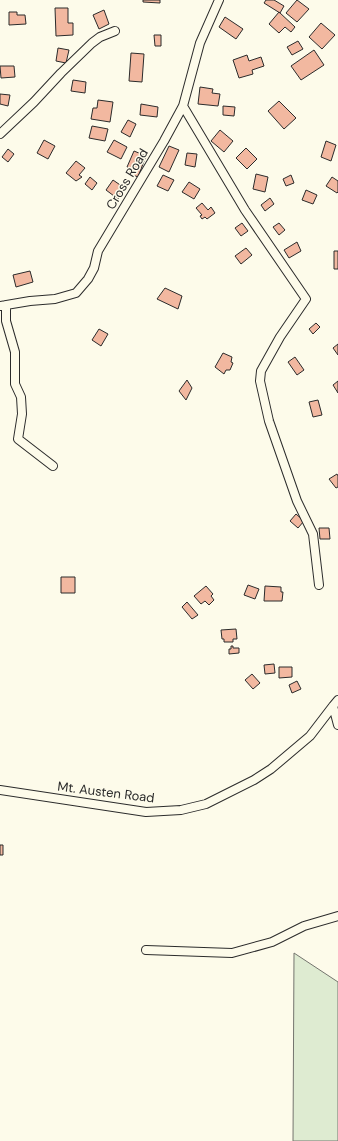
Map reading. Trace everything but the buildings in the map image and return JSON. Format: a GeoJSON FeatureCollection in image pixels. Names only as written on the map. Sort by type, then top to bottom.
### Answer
{"type":"FeatureCollection","features":[{"type":"Feature","properties":{"kind":"street","name":"Cross Road"},"geometry":{"type":"LineString","coordinates":[[3,306],[30,301],[54,300],[76,293],[88,280],[94,268],[98,251],[183,106],[200,43],[219,0]]}},
{"type":"Feature","properties":{"kind":"street"},"geometry":{"type":"LineString","coordinates":[[0,134],[92,43],[115,31]]}},
{"type":"Feature","properties":{"kind":"street"},"geometry":{"type":"LineString","coordinates":[[183,106],[246,210],[306,299],[280,337],[261,371],[260,381],[269,420],[289,479],[297,501],[313,534],[319,585]]}},
{"type":"Feature","properties":{"kind":"street"},"geometry":{"type":"LineString","coordinates":[[3,306],[15,352],[15,384],[21,397],[22,414],[18,439],[53,466]]}},
{"type":"Feature","properties":{"kind":"street"},"geometry":{"type":"LineString","coordinates":[[335,703],[338,725]]}},
{"type":"Feature","properties":{"kind":"street","name":"Mt. Austen Road"},"geometry":{"type":"LineString","coordinates":[[0,790],[146,812],[181,810],[206,804],[254,780],[271,769],[310,736],[335,703]]}},
{"type":"Feature","properties":{"kind":"street"},"geometry":{"type":"LineString","coordinates":[[146,950],[232,953],[272,942],[304,926],[338,916]]}},
{"type":"Feature","properties":{"kind":"green space"},"geometry":{"type":"Polygon","coordinates":[[[294,953],[338,982],[338,1141],[293,1141],[294,953]]]}}]}
